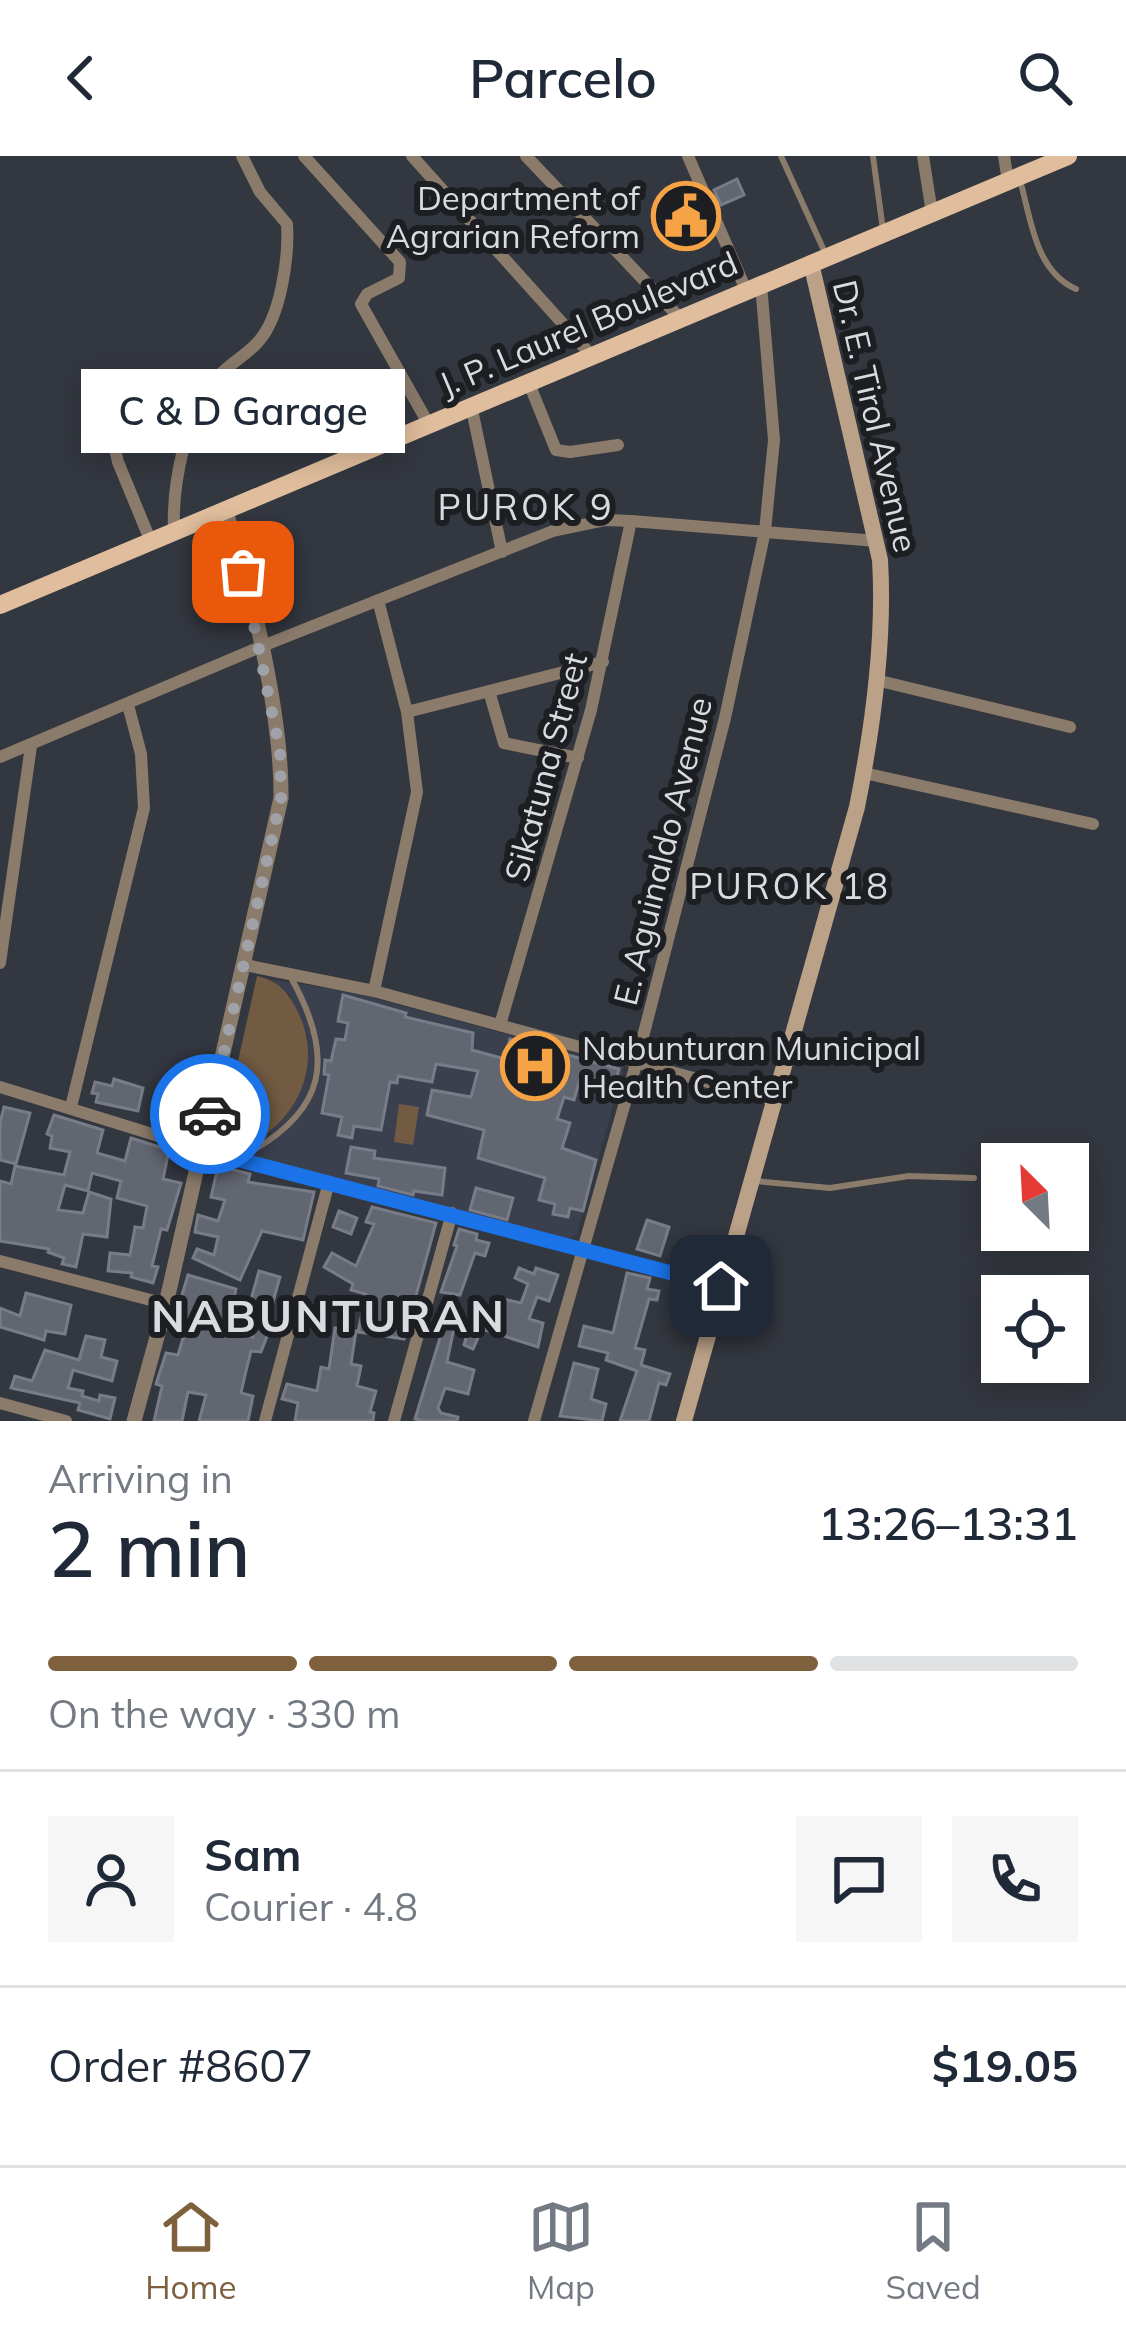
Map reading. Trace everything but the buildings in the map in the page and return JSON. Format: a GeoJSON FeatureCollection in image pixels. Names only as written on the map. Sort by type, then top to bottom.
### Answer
{"type":"FeatureCollection","features":[{"type":"Feature","properties":{"kind":"main road","name":"J. P. Laurel Boulevard"},"geometry":{"type":"LineString","coordinates":[[0,605],[1068,156]]}},
{"type":"Feature","properties":{"kind":"main road","name":"Dr. E. Tirol Avenue"},"geometry":{"type":"LineString","coordinates":[[684,1421],[864,772],[876,680],[881,592],[877,542],[819,260]]}},
{"type":"Feature","properties":{"kind":"street"},"geometry":{"type":"LineString","coordinates":[[173,532],[176,489],[198,412],[216,378],[260,340],[282,287],[287,224],[260,192],[242,156]]}},
{"type":"Feature","properties":{"kind":"street"},"geometry":{"type":"LineString","coordinates":[[304,156],[400,262],[399,278],[367,294],[361,304],[428,423]]}},
{"type":"Feature","properties":{"kind":"street"},"geometry":{"type":"LineString","coordinates":[[412,156],[591,355]]}},
{"type":"Feature","properties":{"kind":"street"},"geometry":{"type":"LineString","coordinates":[[526,156],[680,318]]}},
{"type":"Feature","properties":{"kind":"street","name":"E. Aguinaldo Avenue"},"geometry":{"type":"LineString","coordinates":[[534,1421],[636,1064],[725,718],[765,531],[774,440],[754,287],[688,156]]}},
{"type":"Feature","properties":{"kind":"street"},"geometry":{"type":"LineString","coordinates":[[923,156],[932,213]]}},
{"type":"Feature","properties":{"kind":"street"},"geometry":{"type":"LineString","coordinates":[[1004,156],[1014,179]]}},
{"type":"Feature","properties":{"kind":"street"},"geometry":{"type":"LineString","coordinates":[[528,381],[556,450],[618,445]]}},
{"type":"Feature","properties":{"kind":"street"},"geometry":{"type":"LineString","coordinates":[[100,385],[118,462],[151,542]]}},
{"type":"Feature","properties":{"kind":"street"},"geometry":{"type":"LineString","coordinates":[[471,405],[502,551]]}},
{"type":"Feature","properties":{"kind":"street"},"geometry":{"type":"LineString","coordinates":[[134,1421],[166,1304],[281,798],[280,751],[260,647],[225,510]]}},
{"type":"Feature","properties":{"kind":"street"},"geometry":{"type":"LineString","coordinates":[[0,757],[260,647],[502,551],[586,523],[631,520],[877,542]]}},
{"type":"Feature","properties":{"kind":"street","name":"Sikatuna Street"},"geometry":{"type":"LineString","coordinates":[[500,1025],[603,662],[631,520]]}},
{"type":"Feature","properties":{"kind":"street"},"geometry":{"type":"LineString","coordinates":[[374,991],[417,792],[407,712],[378,600]]}},
{"type":"Feature","properties":{"kind":"street"},"geometry":{"type":"LineString","coordinates":[[407,712],[603,662]]}},
{"type":"Feature","properties":{"kind":"street"},"geometry":{"type":"LineString","coordinates":[[876,680],[1070,727]]}},
{"type":"Feature","properties":{"kind":"street"},"geometry":{"type":"LineString","coordinates":[[489,691],[504,743],[578,758]]}},
{"type":"Feature","properties":{"kind":"street"},"geometry":{"type":"LineString","coordinates":[[71,1107],[144,808],[141,754],[128,706]]}},
{"type":"Feature","properties":{"kind":"street"},"geometry":{"type":"LineString","coordinates":[[0,963],[31,746]]}},
{"type":"Feature","properties":{"kind":"street"},"geometry":{"type":"LineString","coordinates":[[864,772],[1093,824]]}},
{"type":"Feature","properties":{"kind":"street"},"geometry":{"type":"LineString","coordinates":[[245,964],[374,991],[774,1100]]}},
{"type":"Feature","properties":{"kind":"street"},"geometry":{"type":"LineString","coordinates":[[0,1087],[236,1160],[721,1286]]}},
{"type":"Feature","properties":{"kind":"street"},"geometry":{"type":"LineString","coordinates":[[265,1421],[329,1182]]}},
{"type":"Feature","properties":{"kind":"street"},"geometry":{"type":"LineString","coordinates":[[394,1421],[452,1213]]}},
{"type":"Feature","properties":{"kind":"street"},"geometry":{"type":"LineString","coordinates":[[0,1261],[166,1304]]}},
{"type":"Feature","properties":{"kind":"street"},"geometry":{"type":"LineString","coordinates":[[0,1403],[66,1421]]}},
{"type":"Feature","properties":{"kind":"lane"},"geometry":{"type":"LineString","coordinates":[[782,156],[819,260]]}},
{"type":"Feature","properties":{"kind":"lane"},"geometry":{"type":"LineString","coordinates":[[873,156],[884,233]]}},
{"type":"Feature","properties":{"kind":"lane"},"geometry":{"type":"LineString","coordinates":[[1014,179],[1043,258],[1057,278],[1076,290]]}},
{"type":"Feature","properties":{"kind":"lane"},"geometry":{"type":"LineString","coordinates":[[236,1160],[289,1127],[312,1094],[316,1030],[289,974]]}},
{"type":"Feature","properties":{"kind":"lane"},"geometry":{"type":"LineString","coordinates":[[751,1181],[830,1188],[909,1176],[974,1178]]}},
{"type":"Feature","properties":{"kind":"shaded area"},"geometry":{"type":"Polygon","coordinates":[[[257,976],[277,984],[294,1005],[305,1031],[307,1068],[295,1102],[270,1131],[241,1148],[218,1150],[257,976]]]}},
{"type":"Feature","properties":{"kind":"shaded area"},"geometry":{"type":"Polygon","coordinates":[[[270,979],[363,995],[624,1067],[577,1234],[567,1239],[227,1152],[259,1139],[308,1038],[290,996],[270,979]]]}},
{"type":"Feature","properties":{"kind":"shaded area"},"geometry":{"type":"Polygon","coordinates":[[[399,1104],[419,1107],[413,1145],[394,1142],[399,1104]]]}},
{"type":"Feature","properties":{"kind":"way so far"},"geometry":{"type":"LineString","coordinates":[[210,1114],[281,798],[280,751],[243,572]]}},
{"type":"Feature","properties":{"kind":"place","name":"Department of Agrarian Reform"},"geometry":{"type":"Point","coordinates":[686,216]}},
{"type":"Feature","properties":{"kind":"place","name":"C & D Garage"},"geometry":{"type":"Point","coordinates":[243,572]}},
{"type":"Feature","properties":{"kind":"place","name":"Nabunturan Municipal Health Center"},"geometry":{"type":"Point","coordinates":[535,1066]}},
{"type":"Feature","properties":{"kind":"district","name":"PUROK 9"},"geometry":{"type":"Point","coordinates":[526,506]}},
{"type":"Feature","properties":{"kind":"district","name":"PUROK 18"},"geometry":{"type":"Point","coordinates":[790,885]}},
{"type":"Feature","properties":{"kind":"district","name":"NABUNTURAN"},"geometry":{"type":"Point","coordinates":[329,1315]}},
{"type":"Feature","properties":{"kind":"route"},"geometry":{"type":"LineString","coordinates":[[210,1114],[202,1150],[721,1286]]}}]}
